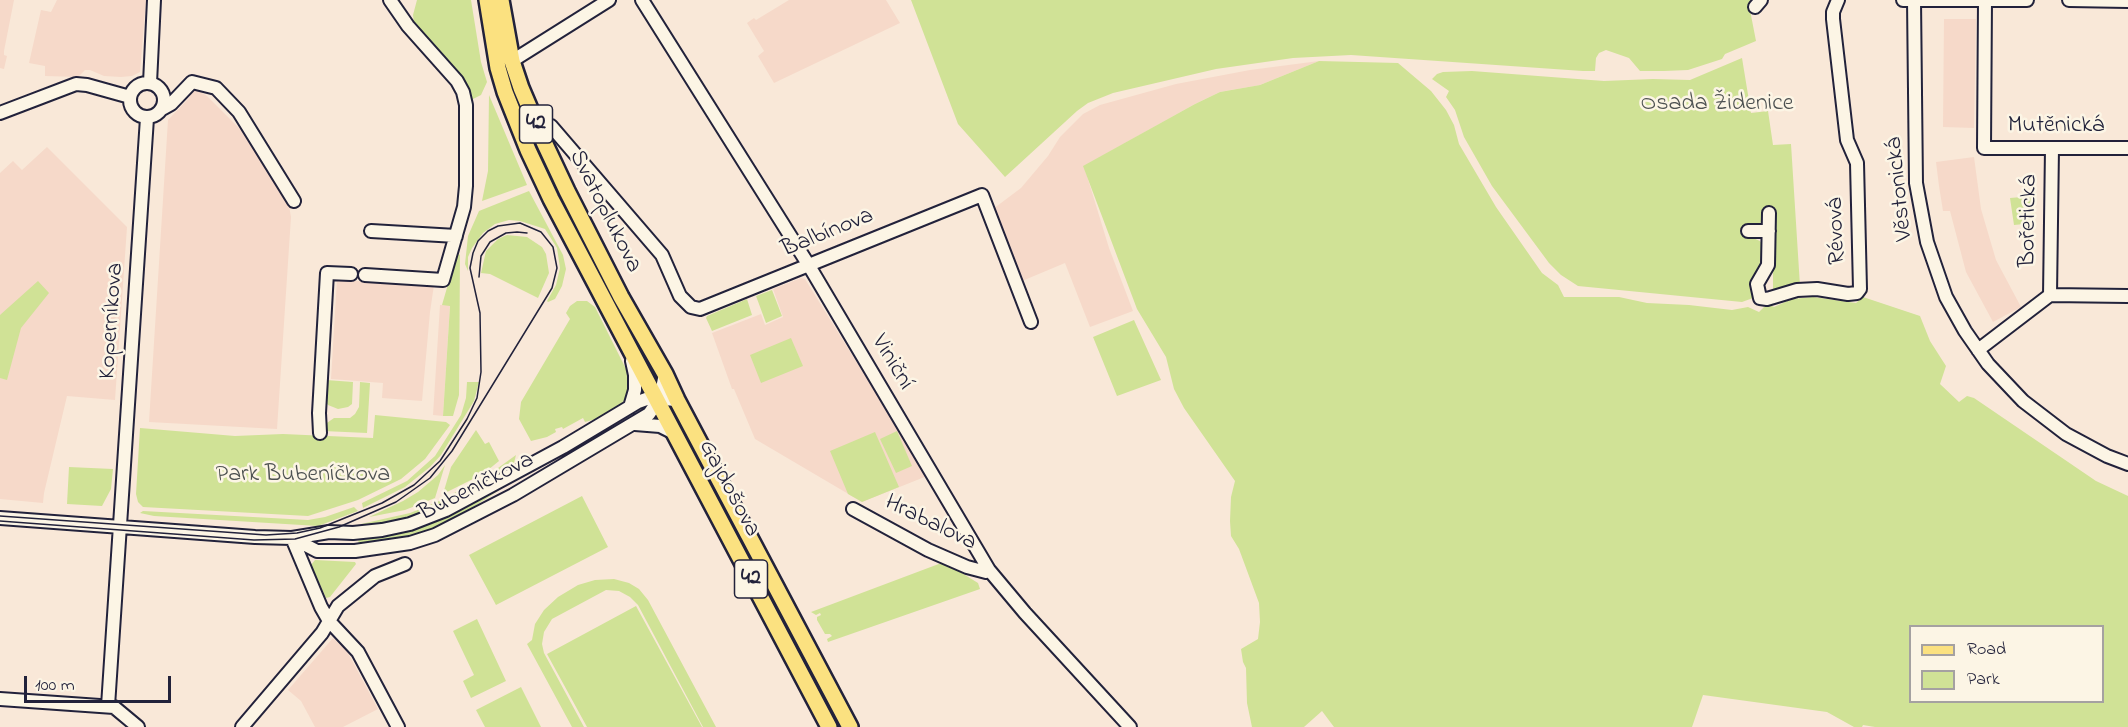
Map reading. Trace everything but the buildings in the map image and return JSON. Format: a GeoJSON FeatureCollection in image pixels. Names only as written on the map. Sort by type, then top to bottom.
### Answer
{"type":"FeatureCollection","features":[{"type":"Feature","properties":{"kind":"main road","name":"Svatoplukova"},"geometry":{"type":"LineString","coordinates":[[487,0],[498,68],[528,150],[630,351],[658,399]]}},
{"type":"Feature","properties":{"kind":"main road","name":"Svatoplukova"},"geometry":{"type":"LineString","coordinates":[[501,0],[512,61],[544,142],[621,297],[665,374],[677,400]]}},
{"type":"Feature","properties":{"kind":"main road","name":"Gajdošova"},"geometry":{"type":"LineString","coordinates":[[658,399],[672,432],[829,727]]}},
{"type":"Feature","properties":{"kind":"main road","name":"Gajdošova"},"geometry":{"type":"LineString","coordinates":[[677,400],[850,727]]}},
{"type":"Feature","properties":{"kind":"street"},"geometry":{"type":"LineString","coordinates":[[150,83],[154,0]]}},
{"type":"Feature","properties":{"kind":"street"},"geometry":{"type":"LineString","coordinates":[[512,61],[609,0]]}},
{"type":"Feature","properties":{"kind":"street","name":"Viniční"},"geometry":{"type":"LineString","coordinates":[[642,0],[808,264],[989,570],[1025,613],[1130,727]]}},
{"type":"Feature","properties":{"kind":"street","name":"Révová"},"geometry":{"type":"LineString","coordinates":[[1769,213],[1768,265],[1756,284],[1760,298],[1767,299],[1797,290],[1817,289],[1848,294],[1857,293],[1860,289],[1857,163],[1847,140],[1833,19],[1838,0]]}},
{"type":"Feature","properties":{"kind":"street"},"geometry":{"type":"LineString","coordinates":[[1903,0],[2026,0]]}},
{"type":"Feature","properties":{"kind":"street","name":"Věstonická"},"geometry":{"type":"LineString","coordinates":[[1914,0],[1915,165],[1919,207],[1931,259],[1942,289],[1978,350],[2004,383],[2055,427],[2088,447],[2128,464]]}},
{"type":"Feature","properties":{"kind":"street","name":"Mutěnická"},"geometry":{"type":"LineString","coordinates":[[1985,0],[1984,148],[2128,148]]}},
{"type":"Feature","properties":{"kind":"street"},"geometry":{"type":"LineString","coordinates":[[2069,0],[2128,1]]}},
{"type":"Feature","properties":{"kind":"street"},"geometry":{"type":"LineString","coordinates":[[365,275],[443,280],[456,236],[466,186],[466,105],[463,92],[457,81],[408,26],[396,2]]}},
{"type":"Feature","properties":{"kind":"street"},"geometry":{"type":"LineString","coordinates":[[180,95],[170,95],[150,83],[139,84],[130,97],[130,103],[136,114],[147,118],[159,113],[180,95],[192,82],[200,82],[216,88],[239,112],[294,201]]}},
{"type":"Feature","properties":{"kind":"street"},"geometry":{"type":"LineString","coordinates":[[0,113],[76,84],[130,97]]}},
{"type":"Feature","properties":{"kind":"street"},"geometry":{"type":"LineString","coordinates":[[162,109],[165,103],[163,91]]}},
{"type":"Feature","properties":{"kind":"street","name":"Koperníkova"},"geometry":{"type":"LineString","coordinates":[[108,706],[147,118]]}},
{"type":"Feature","properties":{"kind":"street","name":"Svatoplukova"},"geometry":{"type":"LineString","coordinates":[[551,126],[662,255],[680,296],[691,307]]}},
{"type":"Feature","properties":{"kind":"street","name":"Bořetická"},"geometry":{"type":"LineString","coordinates":[[2050,295],[2052,148]]}},
{"type":"Feature","properties":{"kind":"street","name":"Balbínova"},"geometry":{"type":"LineString","coordinates":[[691,307],[700,309],[982,195],[1031,322]]}},
{"type":"Feature","properties":{"kind":"street"},"geometry":{"type":"LineString","coordinates":[[371,231],[456,236]]}},
{"type":"Feature","properties":{"kind":"street"},"geometry":{"type":"LineString","coordinates":[[1748,231],[1769,231]]}},
{"type":"Feature","properties":{"kind":"street"},"geometry":{"type":"LineString","coordinates":[[320,433],[319,413],[327,273],[351,274]]}},
{"type":"Feature","properties":{"kind":"street","name":"Bořetická"},"geometry":{"type":"LineString","coordinates":[[1978,350],[2050,295],[2128,296]]}},
{"type":"Feature","properties":{"kind":"street"},"geometry":{"type":"LineString","coordinates":[[630,351],[635,375],[635,390],[630,407]]}},
{"type":"Feature","properties":{"kind":"street"},"geometry":{"type":"LineString","coordinates":[[658,399],[665,374]]}},
{"type":"Feature","properties":{"kind":"street","name":"Bubeníčkova"},"geometry":{"type":"LineString","coordinates":[[0,518],[255,537],[292,538],[330,532],[353,533],[382,530],[424,519],[474,495],[630,407],[649,399],[677,400]]}},
{"type":"Feature","properties":{"kind":"street","name":"Bubeníčkova"},"geometry":{"type":"LineString","coordinates":[[292,538],[317,551],[339,552],[373,550],[424,539],[513,495],[634,424],[649,414],[658,399]]}},
{"type":"Feature","properties":{"kind":"street"},"geometry":{"type":"LineString","coordinates":[[634,424],[660,426],[672,432]]}},
{"type":"Feature","properties":{"kind":"street","name":"Hrabalova"},"geometry":{"type":"LineString","coordinates":[[853,509],[928,550],[966,567],[986,572],[989,570]]}},
{"type":"Feature","properties":{"kind":"street"},"geometry":{"type":"LineString","coordinates":[[292,538],[321,607],[329,621],[358,652],[398,727]]}},
{"type":"Feature","properties":{"kind":"street"},"geometry":{"type":"LineString","coordinates":[[242,727],[322,633],[338,606],[367,582],[383,572],[405,564]]}},
{"type":"Feature","properties":{"kind":"street"},"geometry":{"type":"LineString","coordinates":[[0,699],[114,707],[138,727]]}},
{"type":"Feature","properties":{"kind":"shaded area"},"geometry":{"type":"Polygon","coordinates":[[[0,0],[14,0],[4,51],[4,55],[7,56],[4,69],[0,68],[0,0]]]}},
{"type":"Feature","properties":{"kind":"shaded area"},"geometry":{"type":"Polygon","coordinates":[[[57,0],[146,0],[140,72],[132,76],[121,77],[104,76],[85,70],[78,77],[45,76],[45,66],[29,63],[41,10],[51,12],[57,0]]]}},
{"type":"Feature","properties":{"kind":"shaded area"},"geometry":{"type":"Polygon","coordinates":[[[789,0],[886,0],[900,23],[774,83],[758,56],[764,51],[747,23],[789,0]]]}},
{"type":"Feature","properties":{"kind":"shaded area"},"geometry":{"type":"Polygon","coordinates":[[[1944,19],[1976,19],[1974,128],[1943,127],[1944,19]]]}},
{"type":"Feature","properties":{"kind":"shaded area"},"geometry":{"type":"Polygon","coordinates":[[[1319,61],[1260,85],[1220,92],[1084,166],[1109,248],[1133,311],[1090,327],[1065,263],[1022,281],[993,209],[1021,188],[1048,156],[1060,137],[1083,114],[1100,105],[1176,84],[1250,70],[1319,61]]]}},
{"type":"Feature","properties":{"kind":"shaded area"},"geometry":{"type":"Polygon","coordinates":[[[194,88],[207,96],[245,134],[288,200],[291,217],[277,429],[149,422],[168,120],[189,98],[194,88]]]}},
{"type":"Feature","properties":{"kind":"shaded area"},"geometry":{"type":"Polygon","coordinates":[[[47,147],[127,227],[115,400],[67,396],[43,503],[0,499],[0,173],[13,161],[22,170],[47,147]]]}},
{"type":"Feature","properties":{"kind":"shaded area"},"geometry":{"type":"Polygon","coordinates":[[[1974,157],[1981,209],[1996,260],[2021,307],[1993,322],[1966,272],[1950,211],[1943,211],[1936,162],[1974,157]]]}},
{"type":"Feature","properties":{"kind":"shaded area"},"geometry":{"type":"Polygon","coordinates":[[[801,278],[805,279],[927,476],[862,502],[755,439],[734,389],[732,389],[712,333],[761,314],[765,325],[783,317],[773,289],[801,278]]]}},
{"type":"Feature","properties":{"kind":"shaded area"},"geometry":{"type":"Polygon","coordinates":[[[337,280],[434,285],[422,401],[382,398],[383,383],[331,379],[337,280]]]}},
{"type":"Feature","properties":{"kind":"shaded area"},"geometry":{"type":"Polygon","coordinates":[[[440,305],[450,305],[443,416],[433,415],[440,305]]]}},
{"type":"Feature","properties":{"kind":"shaded area"},"geometry":{"type":"Polygon","coordinates":[[[333,638],[347,651],[378,709],[343,727],[315,727],[301,701],[288,690],[333,638]]]}},
{"type":"Feature","properties":{"kind":"green space"},"geometry":{"type":"Polygon","coordinates":[[[417,0],[471,0],[481,62],[487,82],[481,95],[471,100],[459,75],[414,23],[413,15],[417,0]]]}},
{"type":"Feature","properties":{"kind":"green space"},"geometry":{"type":"Polygon","coordinates":[[[911,0],[1754,0],[1749,5],[1756,41],[1725,54],[1722,59],[1688,70],[1640,71],[1629,58],[1606,50],[1599,53],[1596,58],[1595,71],[1351,55],[1293,58],[1216,69],[1113,93],[1088,103],[1005,177],[958,124],[911,0]]]}},
{"type":"Feature","properties":{"kind":"green space","name":"Osada Židenice"},"geometry":{"type":"Polygon","coordinates":[[[1742,58],[1751,113],[1768,111],[1773,145],[1791,144],[1800,286],[1773,293],[1773,212],[1759,224],[1745,226],[1744,237],[1760,241],[1764,248],[1764,260],[1752,283],[1753,298],[1742,302],[1578,286],[1561,275],[1549,263],[1492,186],[1464,137],[1455,110],[1446,97],[1449,91],[1432,79],[1443,72],[1472,71],[1604,81],[1690,80],[1742,58]]]}},
{"type":"Feature","properties":{"kind":"green space"},"geometry":{"type":"Polygon","coordinates":[[[1319,61],[1398,63],[1431,91],[1446,110],[1454,125],[1459,144],[1496,207],[1542,273],[1558,285],[1564,297],[1619,297],[1647,303],[1732,310],[1748,307],[1759,312],[1764,307],[1770,305],[1774,307],[1792,299],[1813,297],[1856,303],[1863,297],[1920,316],[1930,341],[1946,366],[1940,384],[1959,402],[1967,396],[1974,398],[2096,481],[2128,496],[2128,727],[1875,727],[1863,725],[1854,727],[1827,712],[1703,695],[1692,727],[1334,727],[1322,711],[1304,727],[1252,727],[1247,703],[1246,668],[1241,649],[1258,639],[1259,603],[1239,549],[1231,536],[1231,497],[1235,481],[1184,408],[1174,389],[1166,357],[1137,309],[1083,166],[1220,92],[1260,85],[1319,61]]]}},
{"type":"Feature","properties":{"kind":"green space"},"geometry":{"type":"Polygon","coordinates":[[[489,95],[527,185],[482,201],[488,171],[489,95]]]}},
{"type":"Feature","properties":{"kind":"green space"},"geometry":{"type":"Polygon","coordinates":[[[529,191],[563,255],[566,269],[562,286],[555,299],[548,302],[556,285],[560,268],[557,248],[545,229],[520,221],[509,220],[495,224],[483,233],[472,248],[468,257],[468,271],[465,264],[468,236],[479,211],[529,191]]]}},
{"type":"Feature","properties":{"kind":"green space"},"geometry":{"type":"Polygon","coordinates":[[[2034,196],[2034,223],[2014,225],[2010,198],[2034,196]]]}},
{"type":"Feature","properties":{"kind":"green space"},"geometry":{"type":"Polygon","coordinates":[[[507,235],[527,237],[542,247],[546,254],[549,273],[538,298],[490,274],[481,273],[486,251],[498,239],[507,235]]]}},
{"type":"Feature","properties":{"kind":"green space"},"geometry":{"type":"Polygon","coordinates":[[[457,253],[460,255],[459,395],[453,416],[443,416],[450,306],[442,305],[457,253]]]}},
{"type":"Feature","properties":{"kind":"green space"},"geometry":{"type":"Polygon","coordinates":[[[38,281],[49,293],[21,328],[7,380],[0,378],[0,315],[38,281]]]}},
{"type":"Feature","properties":{"kind":"green space"},"geometry":{"type":"Polygon","coordinates":[[[772,290],[782,316],[766,323],[756,296],[772,290]]]}},
{"type":"Feature","properties":{"kind":"green space"},"geometry":{"type":"Polygon","coordinates":[[[747,299],[752,315],[712,331],[707,316],[747,299]]]}},
{"type":"Feature","properties":{"kind":"green space"},"geometry":{"type":"Polygon","coordinates":[[[577,301],[587,301],[595,307],[629,375],[628,395],[618,408],[600,418],[585,422],[583,418],[563,429],[562,427],[555,429],[556,432],[547,437],[531,441],[519,419],[521,402],[570,319],[566,313],[577,301]]]}},
{"type":"Feature","properties":{"kind":"green space"},"geometry":{"type":"Polygon","coordinates":[[[1134,320],[1161,380],[1117,396],[1093,337],[1134,320]]]}},
{"type":"Feature","properties":{"kind":"green space"},"geometry":{"type":"Polygon","coordinates":[[[791,338],[803,366],[761,383],[750,355],[791,338]]]}},
{"type":"Feature","properties":{"kind":"green space"},"geometry":{"type":"Polygon","coordinates":[[[326,380],[353,382],[352,404],[338,409],[328,405],[325,401],[326,380]]]}},
{"type":"Feature","properties":{"kind":"green space"},"geometry":{"type":"Polygon","coordinates":[[[360,382],[370,383],[367,433],[323,431],[324,425],[334,418],[350,418],[355,414],[359,407],[360,382]]]}},
{"type":"Feature","properties":{"kind":"green space"},"geometry":{"type":"Polygon","coordinates":[[[467,382],[479,382],[474,401],[441,455],[405,487],[363,508],[362,503],[407,481],[435,456],[461,415],[466,398],[467,382]]]}},
{"type":"Feature","properties":{"kind":"green space","name":"Park Bubeníčkova"},"geometry":{"type":"Polygon","coordinates":[[[375,415],[446,422],[450,425],[425,459],[401,479],[358,500],[308,516],[143,507],[138,502],[136,494],[140,428],[235,436],[283,434],[373,438],[375,415]]]}},
{"type":"Feature","properties":{"kind":"green space"},"geometry":{"type":"Polygon","coordinates":[[[476,430],[485,444],[489,442],[499,461],[483,474],[443,494],[451,467],[476,430]]]}},
{"type":"Feature","properties":{"kind":"green space"},"geometry":{"type":"Polygon","coordinates":[[[897,431],[912,466],[896,473],[880,439],[897,431]]]}},
{"type":"Feature","properties":{"kind":"green space"},"geometry":{"type":"Polygon","coordinates":[[[875,432],[899,487],[862,502],[848,494],[830,451],[875,432]]]}},
{"type":"Feature","properties":{"kind":"green space"},"geometry":{"type":"Polygon","coordinates":[[[516,455],[514,463],[507,471],[439,506],[404,519],[359,526],[410,513],[437,502],[487,476],[516,455]]]}},
{"type":"Feature","properties":{"kind":"green space"},"geometry":{"type":"Polygon","coordinates":[[[445,465],[435,498],[405,510],[369,517],[418,492],[438,475],[445,465]]]}},
{"type":"Feature","properties":{"kind":"green space"},"geometry":{"type":"Polygon","coordinates":[[[69,467],[113,469],[111,489],[102,506],[67,504],[69,467]]]}},
{"type":"Feature","properties":{"kind":"green space"},"geometry":{"type":"Polygon","coordinates":[[[510,483],[455,519],[428,531],[408,537],[359,545],[358,538],[410,530],[430,523],[510,483]]]}},
{"type":"Feature","properties":{"kind":"green space"},"geometry":{"type":"Polygon","coordinates":[[[582,496],[608,547],[496,605],[469,555],[582,496]]]}},
{"type":"Feature","properties":{"kind":"green space"},"geometry":{"type":"Polygon","coordinates":[[[354,507],[358,511],[318,526],[154,516],[140,513],[143,511],[308,520],[354,507]]]}},
{"type":"Feature","properties":{"kind":"green space"},"geometry":{"type":"Polygon","coordinates":[[[315,560],[355,562],[356,564],[330,597],[326,598],[311,565],[315,560]]]}},
{"type":"Feature","properties":{"kind":"green space"},"geometry":{"type":"Polygon","coordinates":[[[944,562],[978,583],[980,589],[828,642],[827,639],[832,636],[825,634],[817,620],[820,613],[816,615],[811,612],[944,562]]]}},
{"type":"Feature","properties":{"kind":"green space"},"geometry":{"type":"Polygon","coordinates":[[[614,579],[629,583],[639,589],[648,600],[716,727],[703,727],[638,605],[619,591],[606,590],[552,619],[544,632],[542,644],[544,653],[584,727],[572,727],[527,644],[532,640],[535,624],[544,610],[558,597],[578,585],[595,580],[614,579]]]}},
{"type":"Feature","properties":{"kind":"green space"},"geometry":{"type":"Polygon","coordinates":[[[636,606],[702,727],[587,727],[547,654],[636,606]]]}},
{"type":"Feature","properties":{"kind":"green space"},"geometry":{"type":"Polygon","coordinates":[[[477,619],[506,681],[471,698],[463,681],[474,675],[453,631],[477,619]]]}},
{"type":"Feature","properties":{"kind":"green space"},"geometry":{"type":"Polygon","coordinates":[[[521,687],[541,727],[485,727],[476,710],[521,687]]]}},
{"type":"Feature","properties":{"kind":"tram line"},"geometry":{"type":"LineString","coordinates":[[0,516],[266,535],[297,533],[320,528],[382,503],[414,485],[440,461],[467,419],[477,398],[481,372],[480,313],[470,268],[478,241],[488,231],[498,226],[520,223],[541,232],[553,247],[557,268],[552,288],[452,451],[430,478],[396,502],[339,527],[295,539],[254,540],[0,521]]}},
{"type":"Feature","properties":{"kind":"tram line"},"geometry":{"type":"LineString","coordinates":[[479,277],[481,256],[490,242],[506,233],[527,233]]}}]}
